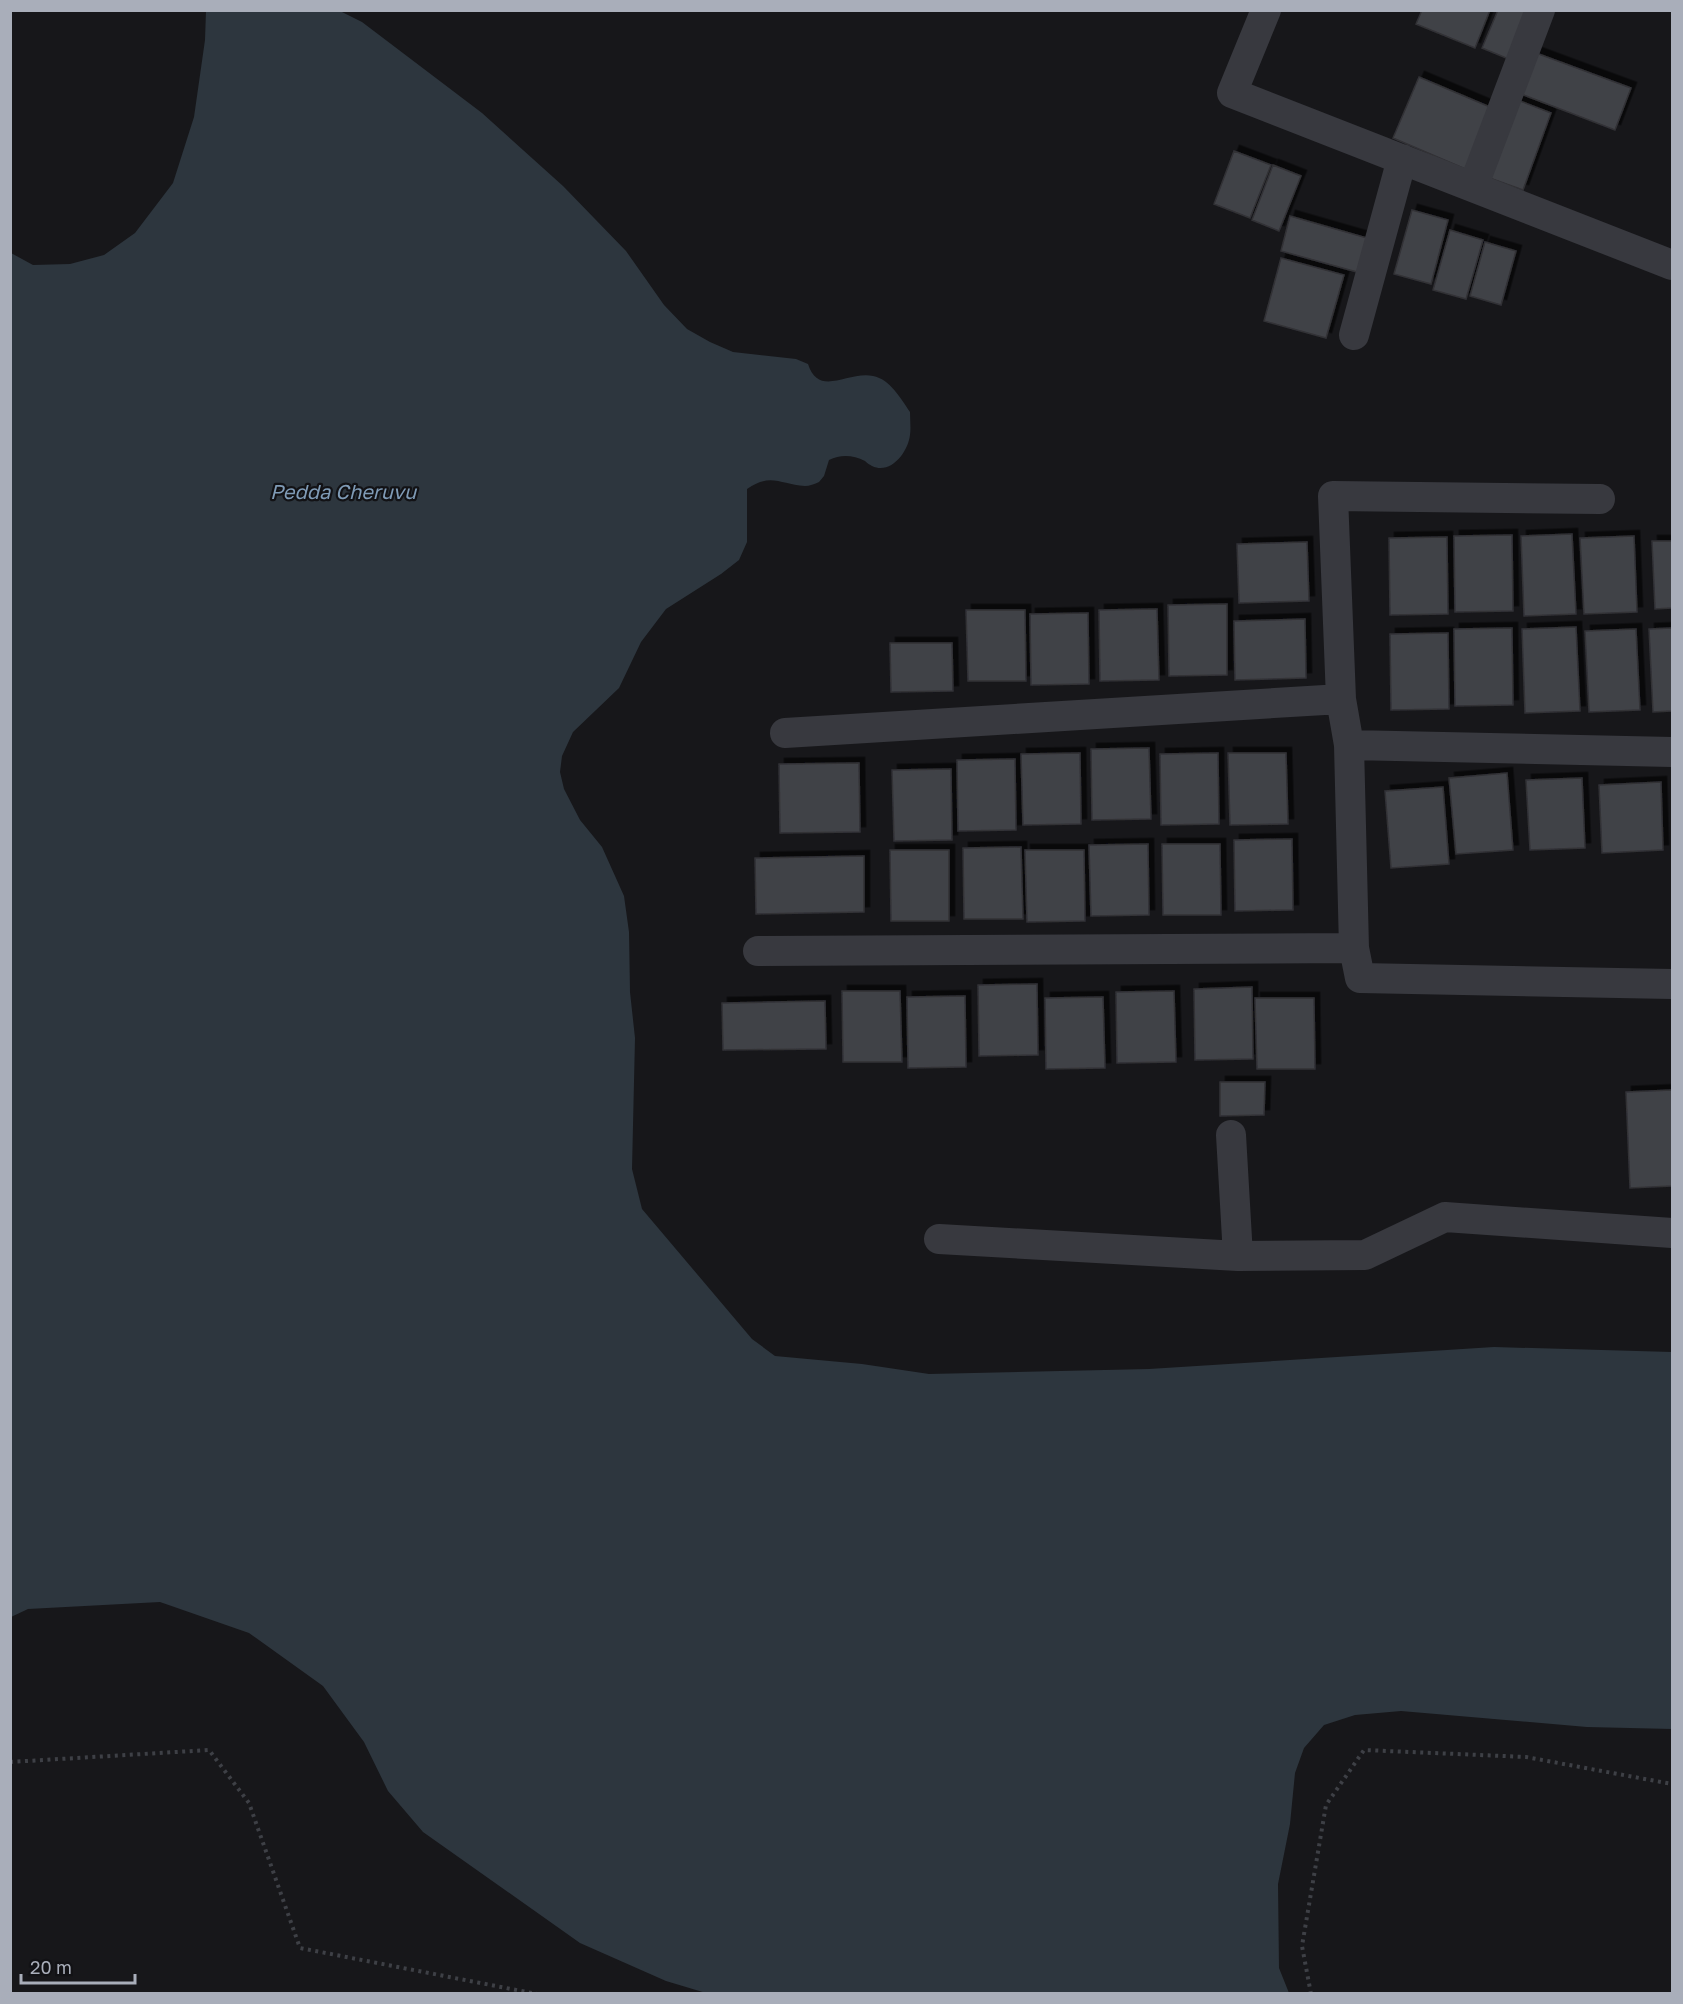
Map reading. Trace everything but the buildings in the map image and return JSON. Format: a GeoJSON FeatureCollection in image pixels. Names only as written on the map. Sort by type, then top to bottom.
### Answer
{"type":"FeatureCollection","features":[{"type":"Feature","properties":{"kind":"street"},"geometry":{"type":"LineString","coordinates":[[1266,10],[1232,93],[1672,265]]}},
{"type":"Feature","properties":{"kind":"street"},"geometry":{"type":"LineString","coordinates":[[1473,187],[1540,10]]}},
{"type":"Feature","properties":{"kind":"street"},"geometry":{"type":"LineString","coordinates":[[1354,335],[1402,159]]}},
{"type":"Feature","properties":{"kind":"street"},"geometry":{"type":"LineString","coordinates":[[1600,499],[1333,496],[1341,699],[1349,745],[1354,948],[1360,978],[1672,984]]}},
{"type":"Feature","properties":{"kind":"street"},"geometry":{"type":"LineString","coordinates":[[785,733],[1341,699]]}},
{"type":"Feature","properties":{"kind":"street"},"geometry":{"type":"LineString","coordinates":[[1349,745],[1672,752]]}},
{"type":"Feature","properties":{"kind":"street"},"geometry":{"type":"LineString","coordinates":[[758,951],[1354,948]]}},
{"type":"Feature","properties":{"kind":"street"},"geometry":{"type":"LineString","coordinates":[[1231,1135],[1238,1256]]}},
{"type":"Feature","properties":{"kind":"street"},"geometry":{"type":"LineString","coordinates":[[939,1239],[1238,1256],[1365,1255],[1445,1217],[1672,1233]]}},
{"type":"Feature","properties":{"kind":"path"},"geometry":{"type":"LineString","coordinates":[[10,1762],[209,1750],[249,1803],[300,1948],[537,1994]]}},
{"type":"Feature","properties":{"kind":"path"},"geometry":{"type":"LineString","coordinates":[[1311,1994],[1302,1946],[1326,1805],[1364,1750],[1526,1757],[1672,1784]]}},
{"type":"Feature","properties":{"kind":"water","name":"Pedda Cheruvu"},"geometry":{"type":"Polygon","coordinates":[[[206,11],[340,11],[362,22],[482,113],[563,186],[626,251],[664,305],[687,329],[733,352],[796,359],[808,364],[819,380],[835,381],[863,375],[879,378],[894,390],[910,412],[909,442],[902,455],[892,465],[879,468],[856,457],[838,457],[829,460],[824,476],[814,484],[805,486],[770,480],[747,489],[747,542],[739,560],[666,609],[641,642],[619,688],[573,732],[562,756],[560,772],[564,789],[580,820],[602,847],[624,896],[629,932],[630,992],[635,1038],[632,1169],[642,1209],[752,1339],[775,1356],[862,1364],[929,1374],[1149,1369],[1494,1347],[1672,1352],[1672,1729],[1587,1727],[1401,1711],[1355,1715],[1324,1725],[1304,1748],[1295,1773],[1290,1824],[1278,1884],[1279,1968],[1289,1993],[706,1993],[666,1981],[580,1943],[423,1832],[388,1791],[364,1742],[323,1686],[249,1633],[160,1602],[28,1609],[11,1617],[11,253],[33,265],[70,264],[104,255],[135,233],[173,183],[194,117],[205,40],[206,11]]]}}]}
